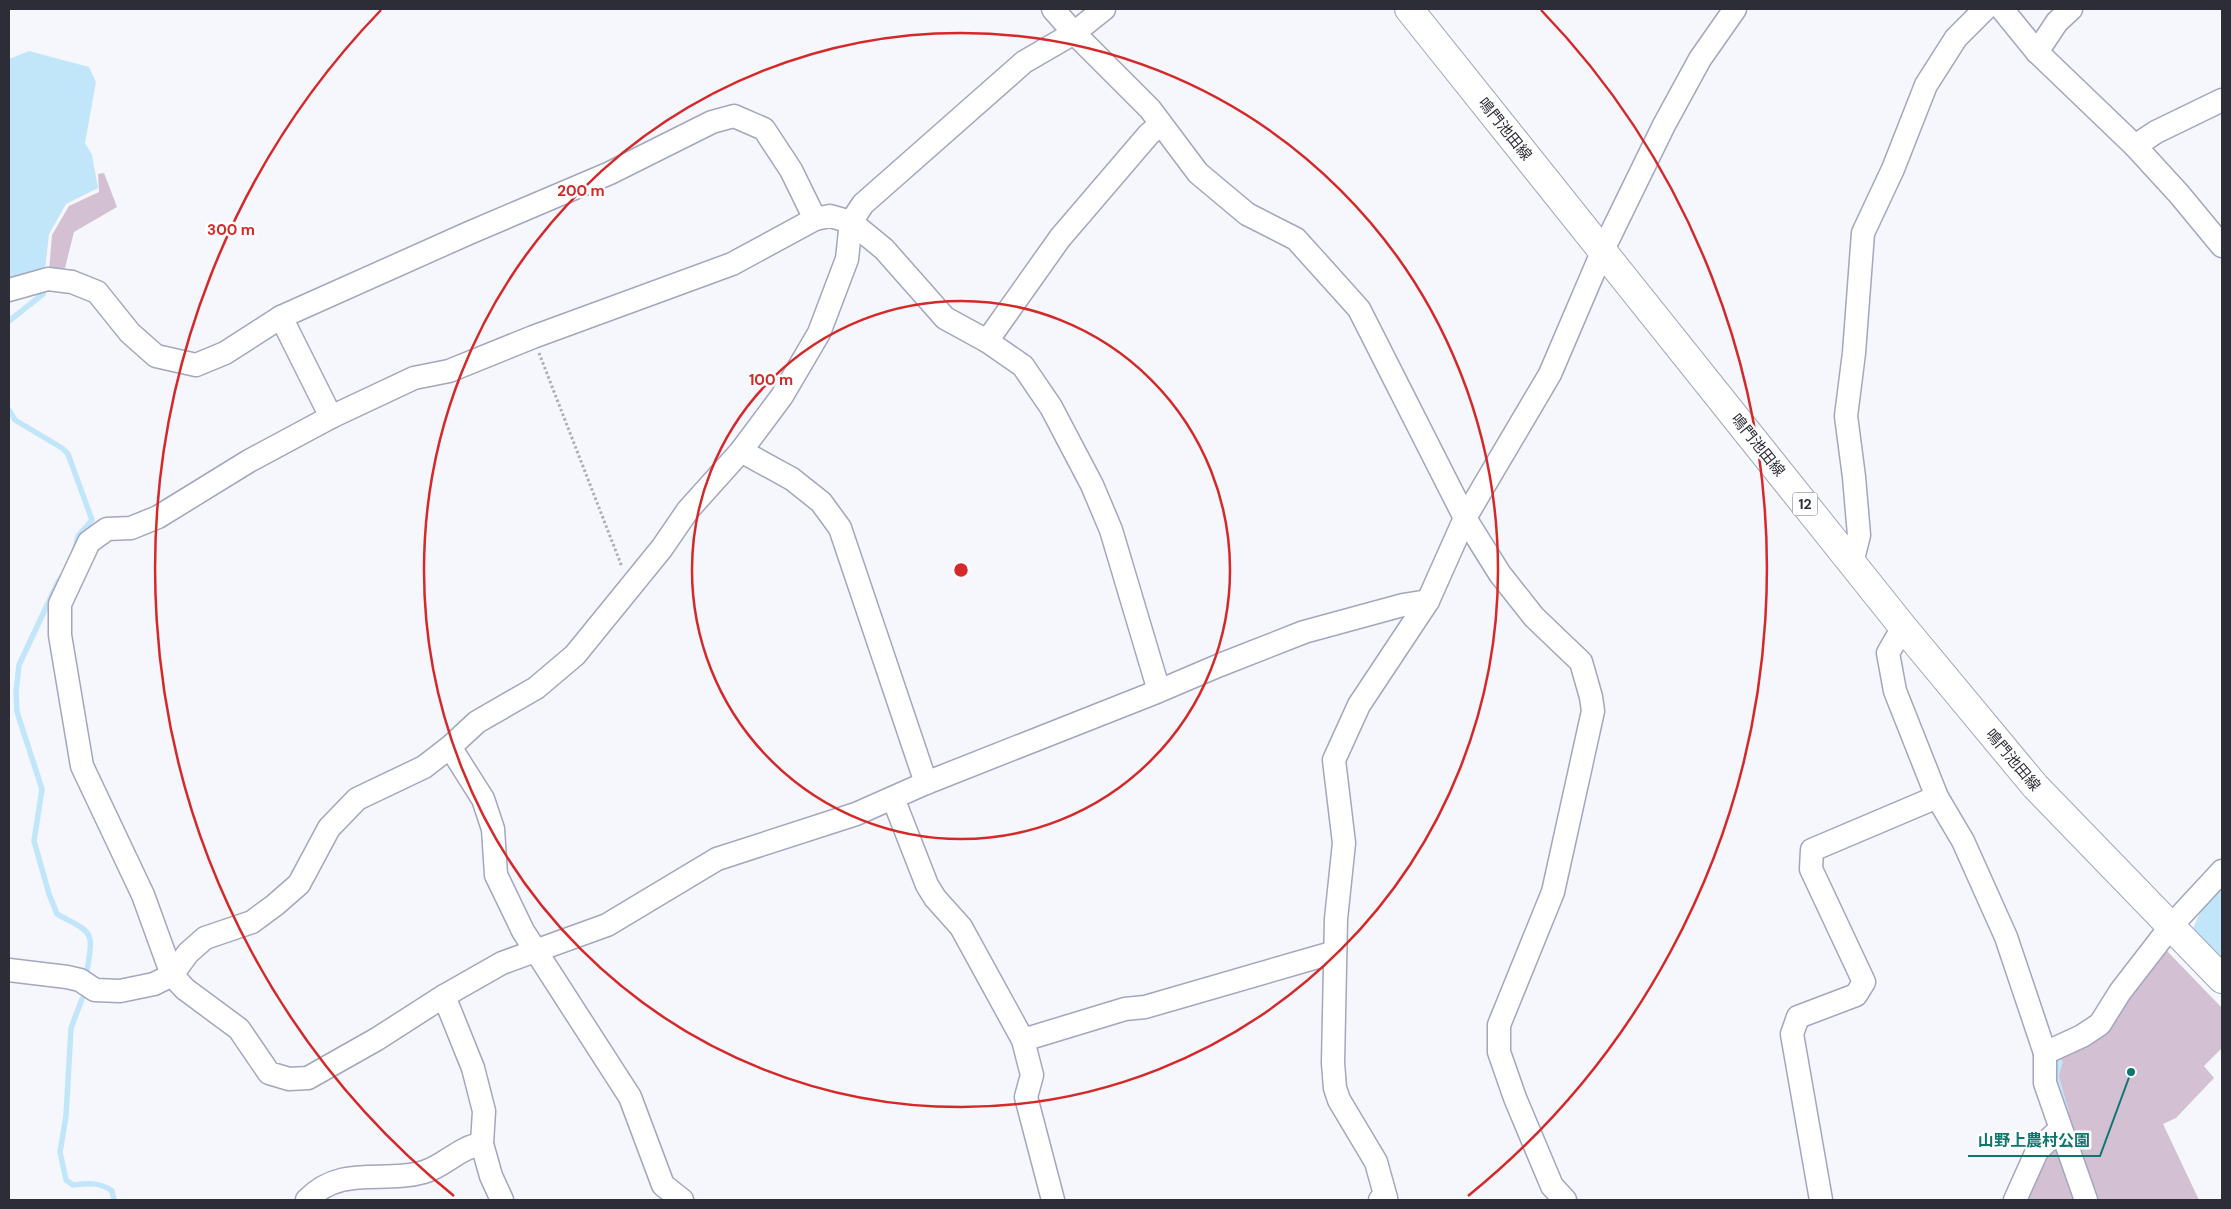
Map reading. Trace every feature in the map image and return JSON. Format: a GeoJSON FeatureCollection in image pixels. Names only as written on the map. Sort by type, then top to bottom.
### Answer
{"type":"FeatureCollection","features":[{"type":"Feature","properties":{"kind":"main road","name":"鳴門池田線"},"geometry":{"type":"LineString","coordinates":[[1409,9],[1903,627],[2035,786],[2222,979]]}},
{"type":"Feature","properties":{"kind":"street"},"geometry":{"type":"LineString","coordinates":[[1053,9],[1074,33],[1150,109],[1198,173],[1247,214],[1296,239],[1359,309],[1465,518],[1500,574],[1534,617],[1580,662],[1591,697],[1593,711],[1553,892],[1499,1025],[1499,1052],[1515,1098],[1552,1186],[1566,1200]]}},
{"type":"Feature","properties":{"kind":"street"},"geometry":{"type":"LineString","coordinates":[[9,970],[67,977],[80,980],[95,990],[120,991],[154,984],[172,975],[188,953],[205,938],[252,922],[299,884],[330,828],[357,799],[424,767],[450,747],[476,722],[536,688],[574,655],[662,548],[688,510],[741,450],[782,396],[819,333],[847,259],[851,222],[863,204],[1024,62],[1074,33],[1104,9]]}},
{"type":"Feature","properties":{"kind":"street"},"geometry":{"type":"LineString","coordinates":[[1380,1200],[1386,1198],[1376,1162],[1339,1100],[1335,1088],[1333,1063],[1336,919],[1344,843],[1334,760],[1359,705],[1428,601],[1465,518],[1550,374],[1602,250],[1700,60],[1735,9]]}},
{"type":"Feature","properties":{"kind":"street"},"geometry":{"type":"LineString","coordinates":[[1852,563],[1859,535],[1846,416],[1854,352],[1862,233],[1894,169],[1926,85],[1956,38],[1985,9]]}},
{"type":"Feature","properties":{"kind":"street"},"geometry":{"type":"LineString","coordinates":[[2002,9],[2037,52],[2136,146],[2222,246]]}},
{"type":"Feature","properties":{"kind":"street"},"geometry":{"type":"LineString","coordinates":[[2037,52],[2057,22],[2071,9]]}},
{"type":"Feature","properties":{"kind":"street"},"geometry":{"type":"LineString","coordinates":[[2136,146],[2156,132],[2222,100]]}},
{"type":"Feature","properties":{"kind":"street"},"geometry":{"type":"LineString","coordinates":[[9,290],[44,280],[72,282],[97,292],[130,333],[156,356],[196,365],[225,353],[281,317],[469,233],[610,173],[712,122],[734,116],[764,129],[792,170],[815,219]]}},
{"type":"Feature","properties":{"kind":"street"},"geometry":{"type":"LineString","coordinates":[[987,341],[1060,238],[1149,134],[1161,124]]}},
{"type":"Feature","properties":{"kind":"street"},"geometry":{"type":"LineString","coordinates":[[1159,691],[1111,530],[1092,485],[1051,407],[1023,366],[987,341],[944,318],[884,249],[851,222],[830,216],[815,219],[773,244],[732,264],[533,337],[449,371],[414,378],[331,417],[249,461],[158,518],[131,528],[107,529],[89,542],[60,604],[60,634],[82,766],[144,895],[172,975],[184,989],[239,1029],[269,1073],[289,1079],[308,1078],[377,1039],[444,996],[502,963],[607,925],[717,859],[856,814],[926,783],[1159,691],[1304,632],[1403,605],[1428,601]]}},
{"type":"Feature","properties":{"kind":"street"},"geometry":{"type":"LineString","coordinates":[[281,317],[331,417]]}},
{"type":"Feature","properties":{"kind":"street"},"geometry":{"type":"LineString","coordinates":[[741,450],[792,479],[821,502],[840,528],[926,783]]}},
{"type":"Feature","properties":{"kind":"street"},"geometry":{"type":"LineString","coordinates":[[1903,627],[1888,654],[1895,691],[1937,797],[1963,841],[2006,937],[2045,1053],[2045,1083],[2086,1200]]}},
{"type":"Feature","properties":{"kind":"street"},"geometry":{"type":"LineString","coordinates":[[450,747],[483,799],[493,829],[496,875],[523,931],[630,1097],[663,1185],[682,1200]]}},
{"type":"Feature","properties":{"kind":"street"},"geometry":{"type":"LineString","coordinates":[[1821,1200],[1792,1034],[1798,1017],[1856,995],[1864,982],[1811,869],[1812,850],[1937,797]]}},
{"type":"Feature","properties":{"kind":"street"},"geometry":{"type":"LineString","coordinates":[[893,798],[927,885],[935,898],[961,927],[1023,1040],[1032,1074],[1026,1098],[1054,1200]]}},
{"type":"Feature","properties":{"kind":"street"},"geometry":{"type":"LineString","coordinates":[[2045,1053],[2082,1036],[2100,1024],[2120,992],[2171,926],[2222,871]]}},
{"type":"Feature","properties":{"kind":"street"},"geometry":{"type":"LineString","coordinates":[[1023,1040],[1125,1009],[1145,1007],[1335,952]]}},
{"type":"Feature","properties":{"kind":"street"},"geometry":{"type":"LineString","coordinates":[[444,996],[473,1068],[484,1111],[482,1144],[491,1176],[502,1200]]}},
{"type":"Feature","properties":{"kind":"street"},"geometry":{"type":"LineString","coordinates":[[2015,1200],[2036,1151],[2060,1130]]}},
{"type":"Feature","properties":{"kind":"street"},"geometry":{"type":"LineString","coordinates":[[307,1200],[313,1193],[348,1177],[414,1175],[437,1168],[454,1155],[474,1145],[482,1144]]}},
{"type":"Feature","properties":{"kind":"path"},"geometry":{"type":"LineString","coordinates":[[533,337],[625,576],[632,584]]}},
{"type":"Feature","properties":{"kind":"shaded area"},"geometry":{"type":"Polygon","coordinates":[[[104,173],[117,207],[74,232],[65,268],[49,271],[52,235],[69,206],[99,192],[98,174],[104,173]]]}},
{"type":"Feature","properties":{"kind":"shaded area"},"geometry":{"type":"Polygon","coordinates":[[[2167,951],[2222,1008],[2222,1048],[2204,1066],[2214,1078],[2176,1118],[2163,1124],[2199,1200],[2025,1200],[2042,1164],[2070,1133],[2052,1077],[2053,1064],[2126,995],[2167,951]]]}},
{"type":"Feature","properties":{"kind":"water"},"geometry":{"type":"Polygon","coordinates":[[[29,51],[89,67],[96,82],[85,143],[92,155],[98,188],[66,204],[49,234],[45,270],[9,280],[9,59],[29,51]]]}},
{"type":"Feature","properties":{"kind":"water"},"geometry":{"type":"Polygon","coordinates":[[[2222,888],[2222,962],[2192,931],[2202,908],[2222,888]]]}},
{"type":"Feature","properties":{"kind":"waterway"},"geometry":{"type":"LineString","coordinates":[[9,321],[43,294],[44,287]]}},
{"type":"Feature","properties":{"kind":"waterway"},"geometry":{"type":"LineString","coordinates":[[9,410],[15,420],[62,448],[68,454],[92,520],[78,536],[75,549]]}},
{"type":"Feature","properties":{"kind":"waterway"},"geometry":{"type":"LineString","coordinates":[[62,576],[19,665],[16,692],[17,712],[42,789],[34,841],[49,894],[57,914],[78,925],[88,934],[90,947],[87,971]]}},
{"type":"Feature","properties":{"kind":"waterway"},"geometry":{"type":"LineString","coordinates":[[82,999],[71,1028],[66,1116],[60,1152],[66,1180],[73,1185],[89,1184],[103,1186],[112,1191],[114,1200]]}},
{"type":"Feature","properties":{"kind":"waterway"},"geometry":{"type":"LineString","coordinates":[[2060,1062],[2056,1076],[2066,1111]]}},
{"type":"Feature","properties":{"kind":"place","name":"山野上農村公園"},"geometry":{"type":"Point","coordinates":[2131,1072]}}]}
